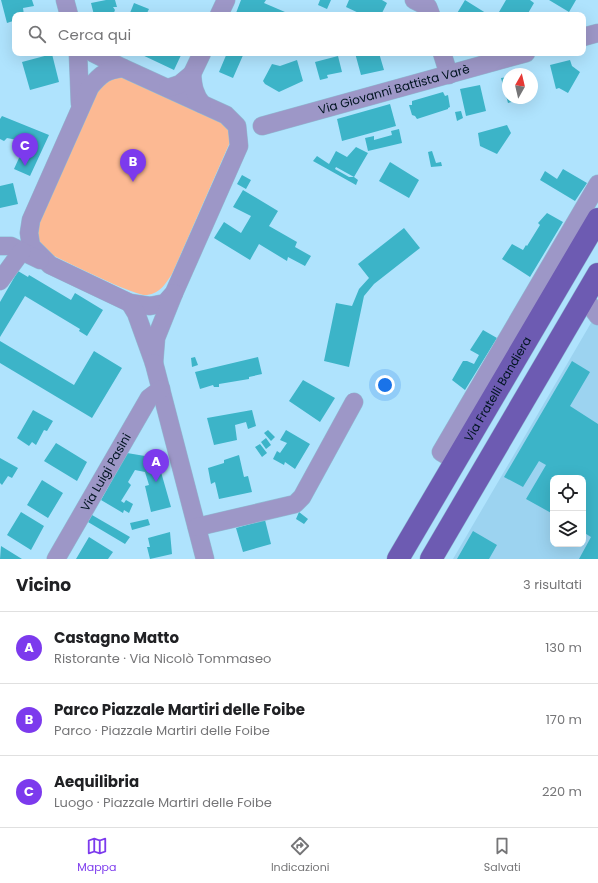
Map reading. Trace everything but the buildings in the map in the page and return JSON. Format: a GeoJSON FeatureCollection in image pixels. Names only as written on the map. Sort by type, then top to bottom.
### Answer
{"type":"FeatureCollection","features":[{"type":"Feature","properties":{"kind":"main road","name":"Via Fratelli Bandiera"},"geometry":{"type":"LineString","coordinates":[[398,559],[598,219]]}},
{"type":"Feature","properties":{"kind":"main road"},"geometry":{"type":"LineString","coordinates":[[431,559],[598,274]]}},
{"type":"Feature","properties":{"kind":"street"},"geometry":{"type":"LineString","coordinates":[[65,0],[68,12]]}},
{"type":"Feature","properties":{"kind":"street"},"geometry":{"type":"LineString","coordinates":[[220,12],[226,0]]}},
{"type":"Feature","properties":{"kind":"street"},"geometry":{"type":"LineString","coordinates":[[586,36],[598,33]]}},
{"type":"Feature","properties":{"kind":"street"},"geometry":{"type":"LineString","coordinates":[[78,56],[80,110]]}},
{"type":"Feature","properties":{"kind":"street"},"geometry":{"type":"LineString","coordinates":[[99,56],[202,104],[262,126]]}},
{"type":"Feature","properties":{"kind":"street"},"geometry":{"type":"LineString","coordinates":[[168,88],[180,84],[192,74],[201,56]]}},
{"type":"Feature","properties":{"kind":"street"},"geometry":{"type":"LineString","coordinates":[[443,56],[449,75]]}},
{"type":"Feature","properties":{"kind":"street","name":"Via Giovanni Battista Varè"},"geometry":{"type":"LineString","coordinates":[[262,126],[516,56]]}},
{"type":"Feature","properties":{"kind":"street"},"geometry":{"type":"LineString","coordinates":[[50,266],[31,246],[29,233],[31,220],[90,87],[99,76],[110,69],[123,68]]}},
{"type":"Feature","properties":{"kind":"street"},"geometry":{"type":"LineString","coordinates":[[192,74],[193,88],[196,96],[202,104]]}},
{"type":"Feature","properties":{"kind":"street"},"geometry":{"type":"LineString","coordinates":[[226,114],[236,126],[239,146]]}},
{"type":"Feature","properties":{"kind":"street"},"geometry":{"type":"LineString","coordinates":[[154,363],[156,338],[174,293],[239,146],[245,138],[262,126]]}},
{"type":"Feature","properties":{"kind":"street"},"geometry":{"type":"LineString","coordinates":[[456,461],[441,452],[598,184]]}},
{"type":"Feature","properties":{"kind":"street"},"geometry":{"type":"LineString","coordinates":[[0,246],[10,246],[22,251],[50,266],[130,303],[150,306],[164,303],[174,293]]}},
{"type":"Feature","properties":{"kind":"street"},"geometry":{"type":"LineString","coordinates":[[0,281],[22,251]]}},
{"type":"Feature","properties":{"kind":"street"},"geometry":{"type":"LineString","coordinates":[[584,297],[598,316]]}},
{"type":"Feature","properties":{"kind":"street"},"geometry":{"type":"LineString","coordinates":[[130,303],[136,313],[154,363],[206,559]]}},
{"type":"Feature","properties":{"kind":"street","name":"Via Luigi Pasini"},"geometry":{"type":"LineString","coordinates":[[56,559],[149,398],[161,389]]}},
{"type":"Feature","properties":{"kind":"street"},"geometry":{"type":"LineString","coordinates":[[197,527],[295,504],[302,497],[354,402]]}},
{"type":"Feature","properties":{"kind":"shaded area"},"geometry":{"type":"Polygon","coordinates":[[[114,76],[128,77],[219,118],[230,131],[230,142],[172,274],[165,285],[156,292],[147,295],[115,285],[39,248],[36,221],[93,89],[114,76]]]}},
{"type":"Feature","properties":{"kind":"shaded area"},"geometry":{"type":"Polygon","coordinates":[[[598,311],[598,559],[453,559],[598,311]]]}},
{"type":"Feature","properties":{"kind":"place","name":"Aequilibria"},"geometry":{"type":"Point","coordinates":[25,166]}},
{"type":"Feature","properties":{"kind":"place","name":"Parco Piazzale Martiri delle Foibe"},"geometry":{"type":"Point","coordinates":[133,182]}},
{"type":"Feature","properties":{"kind":"place","name":"Castagno Matto"},"geometry":{"type":"Point","coordinates":[156,482]}}]}
